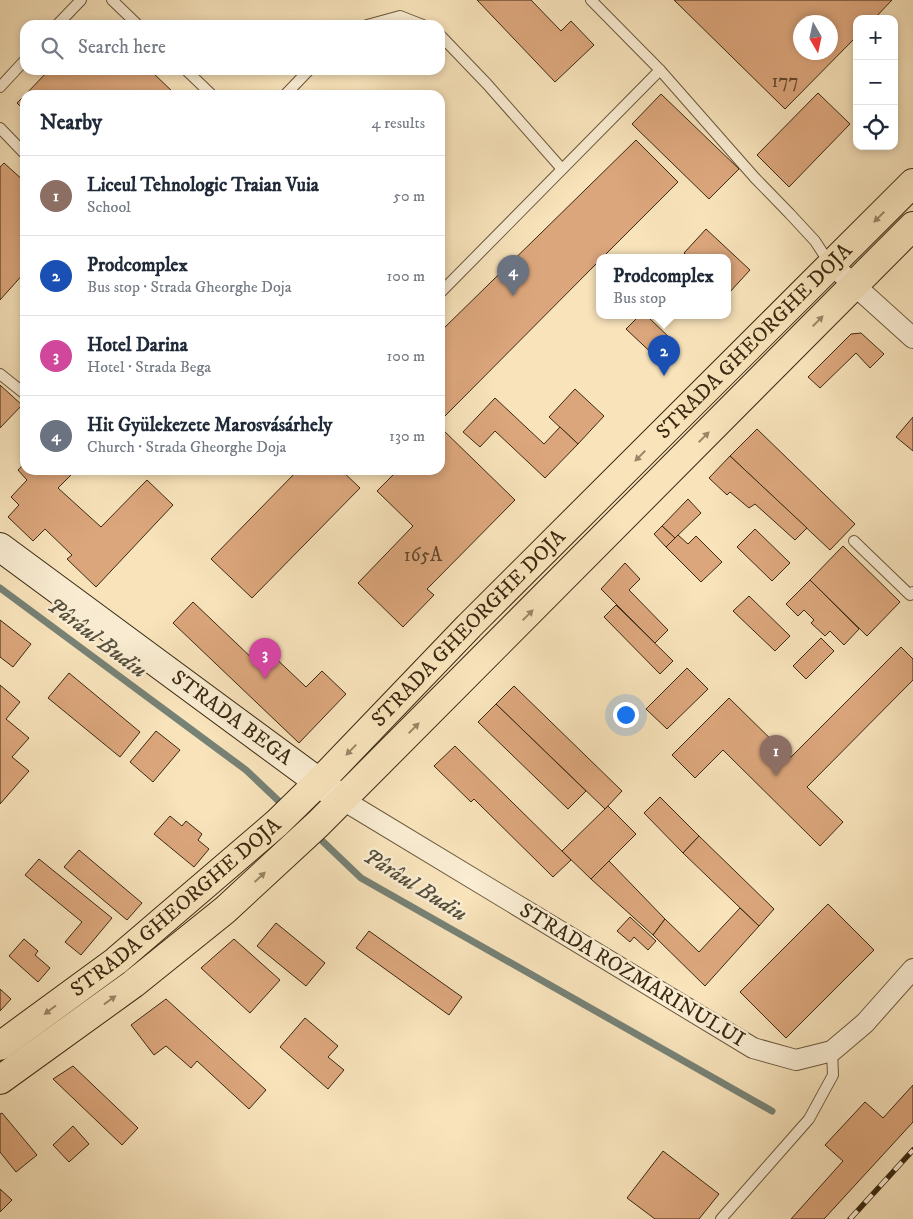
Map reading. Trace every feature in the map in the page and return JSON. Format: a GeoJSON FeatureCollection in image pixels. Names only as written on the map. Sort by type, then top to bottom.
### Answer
{"type":"FeatureCollection","features":[{"type":"Feature","properties":{"kind":"main road","name":"STRADA GHEORGHE DOJA"},"geometry":{"type":"LineString","coordinates":[[0,1046],[116,961],[205,887],[277,823],[314,788],[476,619],[913,183]]}},
{"type":"Feature","properties":{"kind":"main road","name":"STRADA GHEORGHE DOJA"},"geometry":{"type":"LineString","coordinates":[[0,1080],[133,984],[225,910],[298,842],[913,226]]}},
{"type":"Feature","properties":{"kind":"main road","name":"STRADA BEGA"},"geometry":{"type":"LineString","coordinates":[[0,546],[337,805]]}},
{"type":"Feature","properties":{"kind":"street"},"geometry":{"type":"LineString","coordinates":[[831,264],[913,338]]}},
{"type":"Feature","properties":{"kind":"street","name":"STRADA ROZMARINULUI"},"geometry":{"type":"LineString","coordinates":[[337,805],[753,1048],[796,1060],[832,1051],[866,1022],[913,969]]}},
{"type":"Feature","properties":{"kind":"lane"},"geometry":{"type":"LineString","coordinates":[[62,20],[80,0]]}},
{"type":"Feature","properties":{"kind":"lane"},"geometry":{"type":"LineString","coordinates":[[112,0],[133,20]]}},
{"type":"Feature","properties":{"kind":"lane"},"geometry":{"type":"LineString","coordinates":[[591,0],[660,70],[754,178],[815,241],[831,264]]}},
{"type":"Feature","properties":{"kind":"lane"},"geometry":{"type":"LineString","coordinates":[[385,20],[400,16],[410,20]]}},
{"type":"Feature","properties":{"kind":"lane"},"geometry":{"type":"LineString","coordinates":[[445,40],[487,84],[562,169]]}},
{"type":"Feature","properties":{"kind":"lane"},"geometry":{"type":"LineString","coordinates":[[0,87],[20,65]]}},
{"type":"Feature","properties":{"kind":"lane"},"geometry":{"type":"LineString","coordinates":[[445,288],[660,70]]}},
{"type":"Feature","properties":{"kind":"lane"},"geometry":{"type":"LineString","coordinates":[[191,75],[207,90]]}},
{"type":"Feature","properties":{"kind":"lane"},"geometry":{"type":"LineString","coordinates":[[291,90],[304,75]]}},
{"type":"Feature","properties":{"kind":"lane"},"geometry":{"type":"LineString","coordinates":[[0,128],[20,149]]}},
{"type":"Feature","properties":{"kind":"lane"},"geometry":{"type":"LineString","coordinates":[[0,374],[20,390]]}},
{"type":"Feature","properties":{"kind":"lane"},"geometry":{"type":"LineString","coordinates":[[854,541],[910,594],[913,592]]}},
{"type":"Feature","properties":{"kind":"lane"},"geometry":{"type":"LineString","coordinates":[[721,1219],[809,1119],[834,1075],[832,1051]]}},
{"type":"Feature","properties":{"kind":"building"},"geometry":{"type":"Polygon","coordinates":[[[477,0],[531,0],[561,31],[571,21],[594,45],[555,82],[477,0]]]}},
{"type":"Feature","properties":{"kind":"building"},"geometry":{"type":"Polygon","coordinates":[[[674,0],[892,0],[878,15],[853,15],[853,40],[838,55],[838,15],[793,15],[793,60],[833,60],[785,109],[674,0]]]}},
{"type":"Feature","properties":{"kind":"building"},"geometry":{"type":"Polygon","coordinates":[[[44,75],[155,75],[171,90],[30,90],[44,75]]]}},
{"type":"Feature","properties":{"kind":"building"},"geometry":{"type":"Polygon","coordinates":[[[818,93],[850,124],[789,187],[757,155],[818,93]]]}},
{"type":"Feature","properties":{"kind":"building"},"geometry":{"type":"Polygon","coordinates":[[[661,94],[739,169],[709,199],[632,124],[661,94]]]}},
{"type":"Feature","properties":{"kind":"building"},"geometry":{"type":"Polygon","coordinates":[[[636,140],[678,182],[606,254],[596,254],[596,264],[445,416],[445,327],[636,140]]]}},
{"type":"Feature","properties":{"kind":"building"},"geometry":{"type":"Polygon","coordinates":[[[4,163],[20,177],[20,278],[0,300],[0,167],[4,163]]]}},
{"type":"Feature","properties":{"kind":"building"},"geometry":{"type":"Polygon","coordinates":[[[706,229],[750,270],[731,291],[731,254],[684,253],[706,229]]]}},
{"type":"Feature","properties":{"kind":"building"},"geometry":{"type":"Polygon","coordinates":[[[636,319],[650,319],[675,343],[659,360],[626,329],[636,319]]]}},
{"type":"Feature","properties":{"kind":"building"},"geometry":{"type":"Polygon","coordinates":[[[861,333],[884,354],[870,368],[856,353],[820,388],[808,377],[851,334],[861,333]]]}},
{"type":"Feature","properties":{"kind":"building"},"geometry":{"type":"Polygon","coordinates":[[[0,385],[20,403],[20,407],[0,428],[0,385]]]}},
{"type":"Feature","properties":{"kind":"building"},"geometry":{"type":"Polygon","coordinates":[[[575,389],[604,416],[578,444],[549,417],[575,389]]]}},
{"type":"Feature","properties":{"kind":"building"},"geometry":{"type":"Polygon","coordinates":[[[495,398],[544,444],[560,427],[578,444],[545,478],[495,431],[480,447],[463,432],[495,398]]]}},
{"type":"Feature","properties":{"kind":"building"},"geometry":{"type":"Polygon","coordinates":[[[913,417],[913,451],[896,437],[913,417]]]}},
{"type":"Feature","properties":{"kind":"building"},"geometry":{"type":"Polygon","coordinates":[[[757,429],[855,524],[830,550],[730,456],[757,429]]]}},
{"type":"Feature","properties":{"kind":"building"},"geometry":{"type":"Polygon","coordinates":[[[445,432],[515,500],[427,589],[434,595],[403,627],[358,583],[413,526],[377,491],[393,475],[445,475],[445,432]]]}},
{"type":"Feature","properties":{"kind":"building"},"geometry":{"type":"Polygon","coordinates":[[[730,456],[807,528],[795,540],[755,504],[749,508],[730,492],[727,495],[709,478],[730,456]]]}},
{"type":"Feature","properties":{"kind":"building"},"geometry":{"type":"Polygon","coordinates":[[[22,475],[71,475],[58,488],[101,527],[147,480],[173,505],[96,587],[67,559],[72,555],[45,529],[33,541],[8,517],[19,505],[11,497],[27,480],[22,475]]]}},
{"type":"Feature","properties":{"kind":"building"},"geometry":{"type":"Polygon","coordinates":[[[293,475],[346,475],[360,488],[252,598],[211,559],[293,475]]]}},
{"type":"Feature","properties":{"kind":"building"},"geometry":{"type":"Polygon","coordinates":[[[688,499],[701,513],[675,538],[662,526],[688,499]]]}},
{"type":"Feature","properties":{"kind":"building"},"geometry":{"type":"Polygon","coordinates":[[[662,526],[675,538],[666,547],[654,534],[662,526]]]}},
{"type":"Feature","properties":{"kind":"building"},"geometry":{"type":"Polygon","coordinates":[[[755,529],[790,563],[772,581],[737,547],[755,529]]]}},
{"type":"Feature","properties":{"kind":"building"},"geometry":{"type":"Polygon","coordinates":[[[678,535],[688,544],[696,536],[722,562],[701,582],[666,547],[678,535]]]}},
{"type":"Feature","properties":{"kind":"building"},"geometry":{"type":"Polygon","coordinates":[[[843,546],[900,602],[867,636],[810,580],[843,546]]]}},
{"type":"Feature","properties":{"kind":"building"},"geometry":{"type":"Polygon","coordinates":[[[625,563],[640,579],[629,590],[668,630],[655,643],[601,589],[625,563]]]}},
{"type":"Feature","properties":{"kind":"building"},"geometry":{"type":"Polygon","coordinates":[[[810,580],[859,629],[844,645],[830,631],[825,636],[811,623],[814,620],[804,610],[798,616],[786,604],[810,580]]]}},
{"type":"Feature","properties":{"kind":"building"},"geometry":{"type":"Polygon","coordinates":[[[749,596],[790,636],[775,651],[733,611],[749,596]]]}},
{"type":"Feature","properties":{"kind":"building"},"geometry":{"type":"Polygon","coordinates":[[[193,602],[256,662],[267,650],[306,687],[322,671],[346,694],[299,743],[173,623],[193,602]]]}},
{"type":"Feature","properties":{"kind":"building"},"geometry":{"type":"Polygon","coordinates":[[[616,605],[673,661],[660,674],[604,617],[616,605]]]}},
{"type":"Feature","properties":{"kind":"building"},"geometry":{"type":"Polygon","coordinates":[[[0,620],[31,644],[13,667],[0,657],[0,620]]]}},
{"type":"Feature","properties":{"kind":"building"},"geometry":{"type":"Polygon","coordinates":[[[821,638],[834,651],[806,679],[793,666],[821,638]]]}},
{"type":"Feature","properties":{"kind":"building"},"geometry":{"type":"Polygon","coordinates":[[[901,647],[913,659],[913,680],[807,787],[843,822],[820,846],[723,750],[695,778],[672,755],[729,698],[790,758],[901,647]]]}},
{"type":"Feature","properties":{"kind":"building"},"geometry":{"type":"Polygon","coordinates":[[[687,668],[708,689],[667,729],[646,709],[687,668]]]}},
{"type":"Feature","properties":{"kind":"building"},"geometry":{"type":"Polygon","coordinates":[[[69,673],[140,732],[120,757],[48,698],[69,673]]]}},
{"type":"Feature","properties":{"kind":"building"},"geometry":{"type":"Polygon","coordinates":[[[0,685],[20,702],[6,719],[29,738],[12,757],[29,771],[0,804],[0,685]]]}},
{"type":"Feature","properties":{"kind":"building"},"geometry":{"type":"Polygon","coordinates":[[[514,686],[622,791],[605,809],[496,704],[514,686]]]}},
{"type":"Feature","properties":{"kind":"building"},"geometry":{"type":"Polygon","coordinates":[[[496,704],[586,791],[568,809],[478,722],[496,704]]]}},
{"type":"Feature","properties":{"kind":"building"},"geometry":{"type":"Polygon","coordinates":[[[156,731],[180,750],[153,782],[130,762],[156,731]]]}},
{"type":"Feature","properties":{"kind":"building"},"geometry":{"type":"Polygon","coordinates":[[[455,746],[571,860],[553,877],[474,799],[471,802],[434,766],[455,746]]]}},
{"type":"Feature","properties":{"kind":"building"},"geometry":{"type":"Polygon","coordinates":[[[660,797],[699,836],[683,853],[644,813],[660,797]]]}},
{"type":"Feature","properties":{"kind":"building"},"geometry":{"type":"Polygon","coordinates":[[[608,806],[636,834],[591,879],[562,851],[608,806]]]}},
{"type":"Feature","properties":{"kind":"building"},"geometry":{"type":"Polygon","coordinates":[[[170,816],[182,826],[186,821],[202,834],[198,840],[209,849],[194,867],[154,834],[170,816]]]}},
{"type":"Feature","properties":{"kind":"building"},"geometry":{"type":"Polygon","coordinates":[[[699,836],[774,909],[759,926],[683,853],[699,836]]]}},
{"type":"Feature","properties":{"kind":"building"},"geometry":{"type":"Polygon","coordinates":[[[79,850],[142,903],[127,920],[64,867],[79,850]]]}},
{"type":"Feature","properties":{"kind":"building"},"geometry":{"type":"Polygon","coordinates":[[[39,859],[112,918],[81,955],[65,942],[82,922],[25,875],[39,859]]]}},
{"type":"Feature","properties":{"kind":"building"},"geometry":{"type":"Polygon","coordinates":[[[609,861],[665,919],[653,935],[591,879],[609,861]]]}},
{"type":"Feature","properties":{"kind":"building"},"geometry":{"type":"Polygon","coordinates":[[[828,904],[874,950],[786,1038],[740,992],[828,904]]]}},
{"type":"Feature","properties":{"kind":"building"},"geometry":{"type":"Polygon","coordinates":[[[740,908],[759,926],[705,986],[653,935],[665,919],[699,952],[740,908]]]}},
{"type":"Feature","properties":{"kind":"building"},"geometry":{"type":"Polygon","coordinates":[[[630,917],[656,941],[648,950],[634,937],[630,942],[617,931],[630,917]]]}},
{"type":"Feature","properties":{"kind":"building"},"geometry":{"type":"Polygon","coordinates":[[[276,923],[325,963],[306,986],[257,946],[276,923]]]}},
{"type":"Feature","properties":{"kind":"building"},"geometry":{"type":"Polygon","coordinates":[[[369,931],[462,997],[449,1015],[356,948],[369,931]]]}},
{"type":"Feature","properties":{"kind":"building"},"geometry":{"type":"Polygon","coordinates":[[[24,939],[38,951],[35,955],[50,968],[38,982],[9,956],[24,939]]]}},
{"type":"Feature","properties":{"kind":"building"},"geometry":{"type":"Polygon","coordinates":[[[234,939],[280,980],[250,1013],[201,968],[234,939]]]}},
{"type":"Feature","properties":{"kind":"building"},"geometry":{"type":"Polygon","coordinates":[[[0,989],[11,999],[0,1011],[0,989]]]}},
{"type":"Feature","properties":{"kind":"building"},"geometry":{"type":"Polygon","coordinates":[[[166,999],[266,1090],[249,1109],[197,1061],[191,1068],[166,1046],[154,1055],[131,1025],[166,999]]]}},
{"type":"Feature","properties":{"kind":"building"},"geometry":{"type":"Polygon","coordinates":[[[305,1018],[338,1046],[328,1057],[344,1070],[328,1089],[280,1047],[305,1018]]]}},
{"type":"Feature","properties":{"kind":"building"},"geometry":{"type":"Polygon","coordinates":[[[73,1066],[138,1128],[122,1145],[53,1079],[73,1066]]]}},
{"type":"Feature","properties":{"kind":"building"},"geometry":{"type":"Polygon","coordinates":[[[913,1085],[913,1122],[824,1219],[791,1219],[843,1161],[825,1145],[865,1102],[883,1118],[913,1085]]]}},
{"type":"Feature","properties":{"kind":"building"},"geometry":{"type":"Polygon","coordinates":[[[2,1113],[37,1155],[16,1172],[0,1152],[0,1114],[2,1113]]]}},
{"type":"Feature","properties":{"kind":"building"},"geometry":{"type":"Polygon","coordinates":[[[73,1126],[89,1144],[69,1162],[53,1145],[73,1126]]]}},
{"type":"Feature","properties":{"kind":"building"},"geometry":{"type":"Polygon","coordinates":[[[663,1151],[719,1194],[699,1219],[655,1219],[627,1198],[663,1151]]]}},
{"type":"Feature","properties":{"kind":"building"},"geometry":{"type":"Polygon","coordinates":[[[0,1189],[12,1200],[0,1212],[0,1189]]]}},
{"type":"Feature","properties":{"kind":"waterway","name":"Pârâul Budiu"},"geometry":{"type":"LineString","coordinates":[[0,588],[246,770],[285,807]]}},
{"type":"Feature","properties":{"kind":"waterway","name":"Pârâul Budiu"},"geometry":{"type":"LineString","coordinates":[[315,834],[361,878],[772,1111]]}},
{"type":"Feature","properties":{"kind":"railway"},"geometry":{"type":"LineString","coordinates":[[850,1219],[913,1150]]}},
{"type":"Feature","properties":{"kind":"place","name":"Hit Gyülekezete Marosvásárhely"},"geometry":{"type":"Point","coordinates":[513,296]}},
{"type":"Feature","properties":{"kind":"place","name":"Prodcomplex"},"geometry":{"type":"Point","coordinates":[664,376]}},
{"type":"Feature","properties":{"kind":"place","name":"Hotel Darina"},"geometry":{"type":"Point","coordinates":[265,679]}},
{"type":"Feature","properties":{"kind":"place","name":"Liceul Tehnologic Traian Vuia"},"geometry":{"type":"Point","coordinates":[776,776]}}]}
